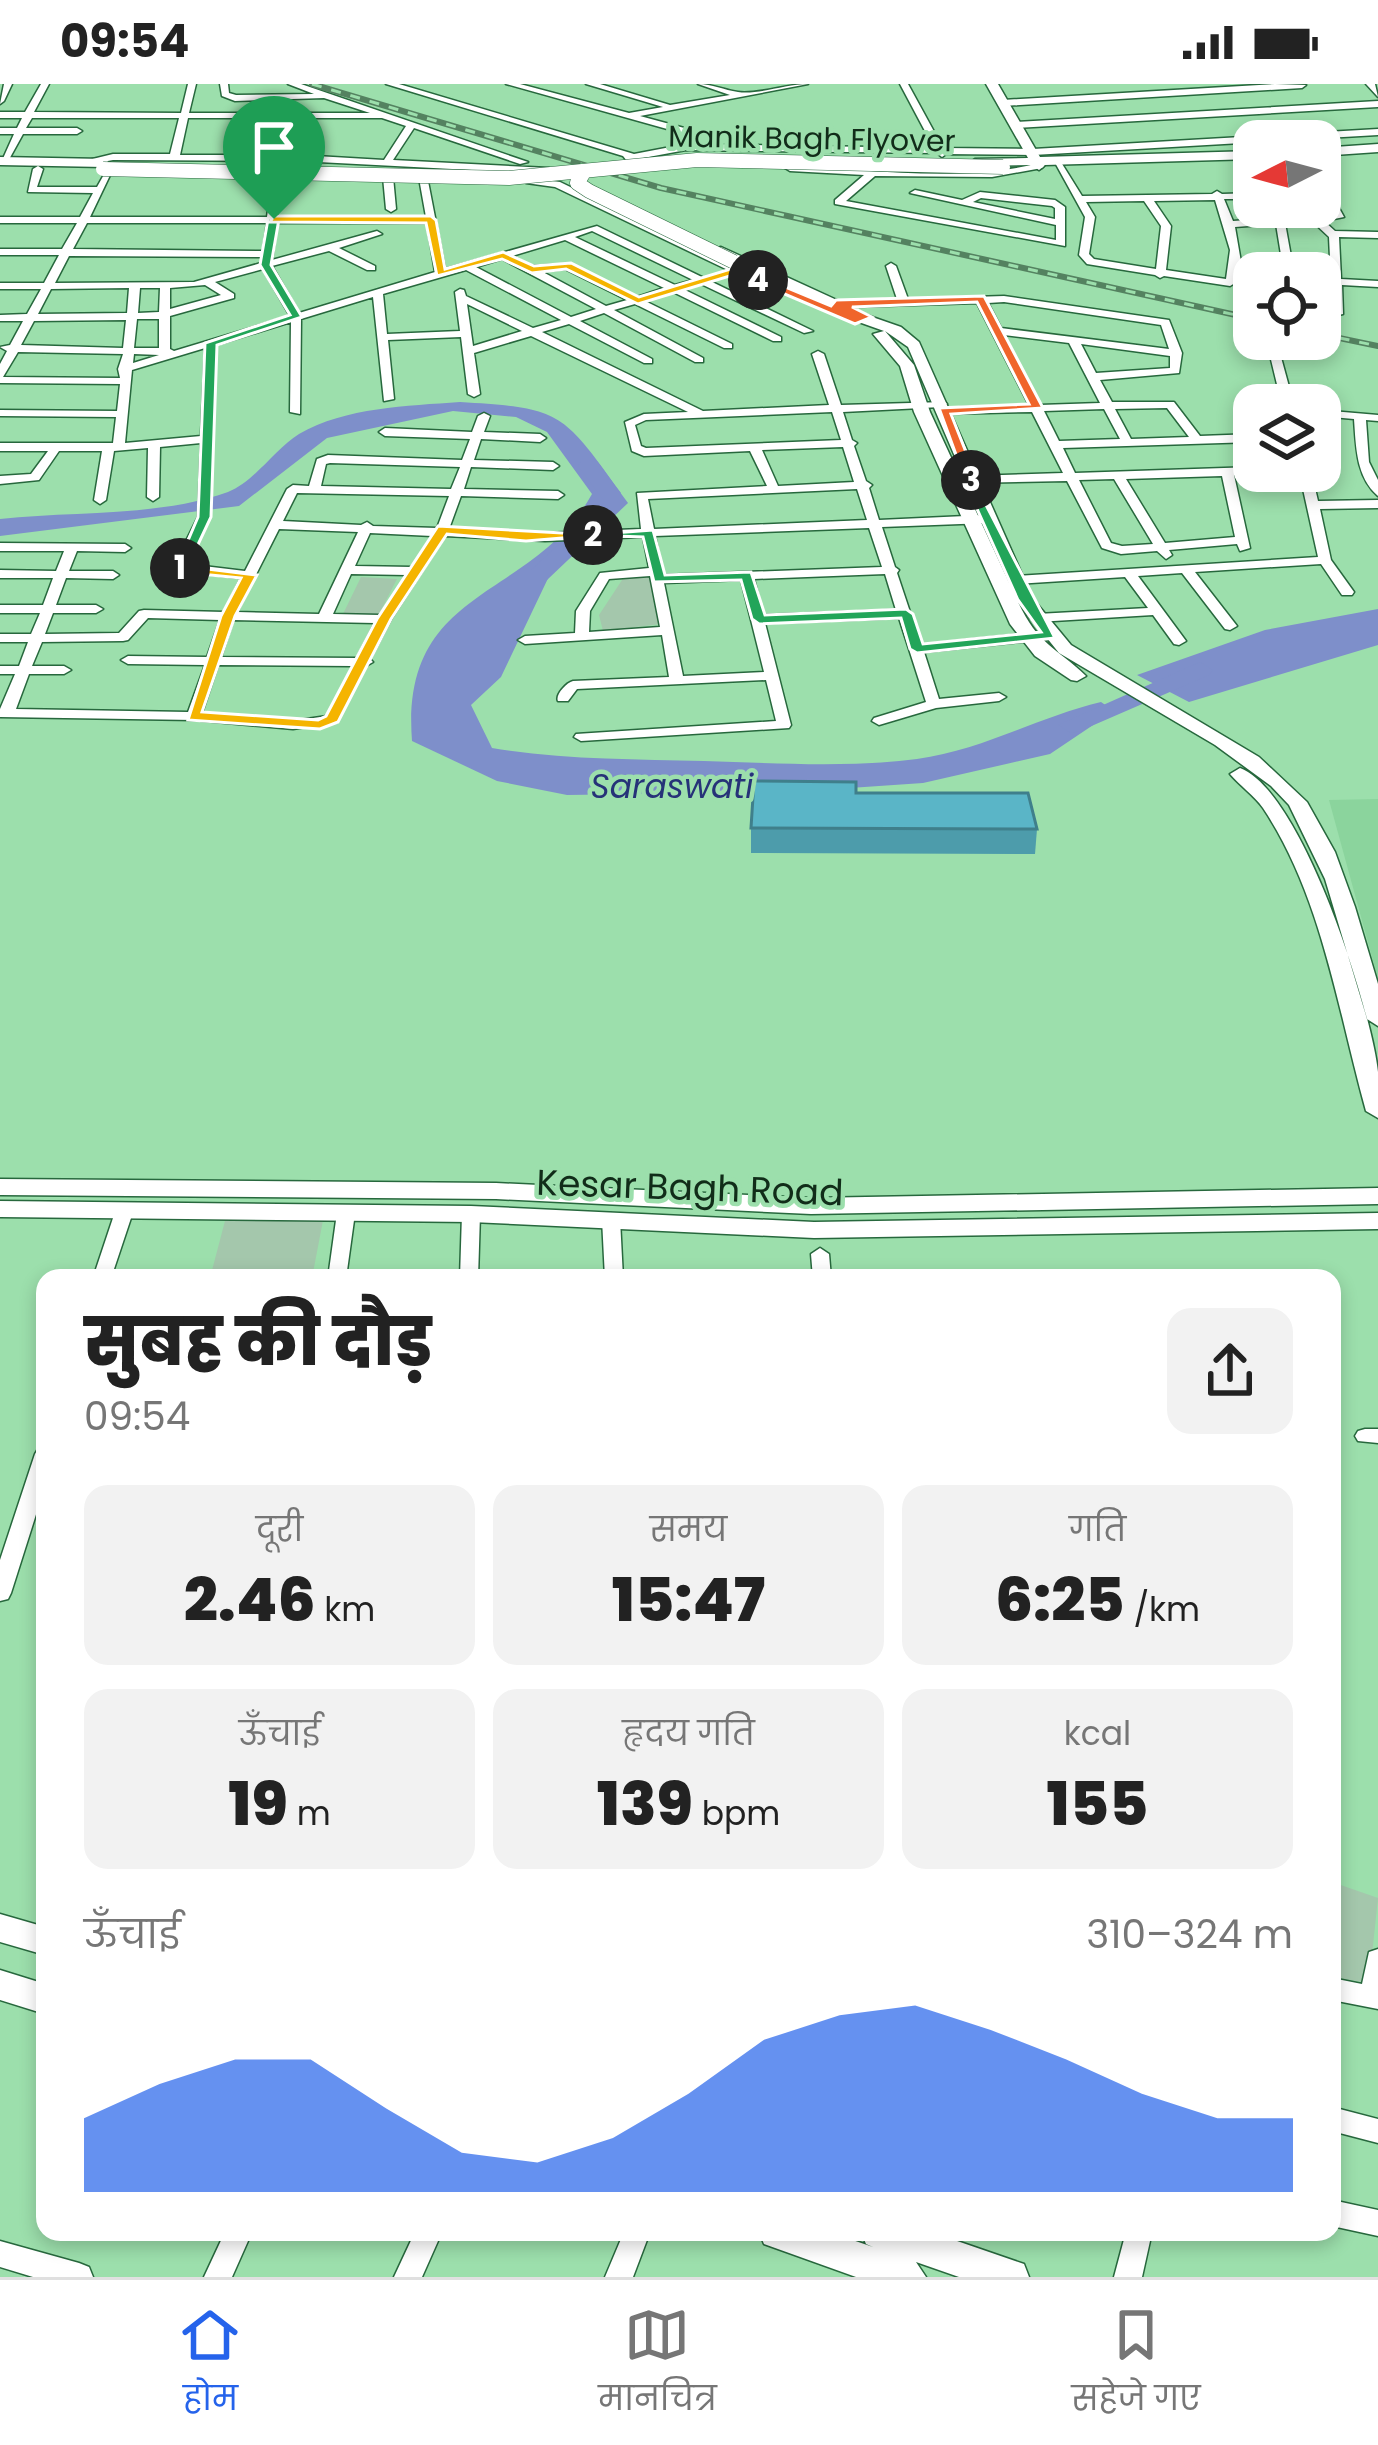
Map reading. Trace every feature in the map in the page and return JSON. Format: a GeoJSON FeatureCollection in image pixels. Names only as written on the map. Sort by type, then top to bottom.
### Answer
{"type":"FeatureCollection","features":[{"type":"Feature","properties":{"kind":"main road"},"geometry":{"type":"LineString","coordinates":[[992,84],[1037,160]]}},
{"type":"Feature","properties":{"kind":"main road"},"geometry":{"type":"LineString","coordinates":[[1341,154],[1378,151]]}},
{"type":"Feature","properties":{"kind":"main road","name":"Manik Bagh Flyover"},"geometry":{"type":"LineString","coordinates":[[105,168],[524,172],[705,155],[1001,164]]}},
{"type":"Feature","properties":{"kind":"main road","name":"Manik Bagh Flyover"},"geometry":{"type":"LineString","coordinates":[[81,166],[509,178],[726,160],[862,168],[1233,159]]}},
{"type":"Feature","properties":{"kind":"main road"},"geometry":{"type":"LineString","coordinates":[[1,164],[81,166]]}},
{"type":"Feature","properties":{"kind":"main road"},"geometry":{"type":"LineString","coordinates":[[1,164],[38,169],[81,166]]}},
{"type":"Feature","properties":{"kind":"main road"},"geometry":{"type":"LineString","coordinates":[[584,174],[577,183],[589,190],[736,266],[896,330],[914,345],[971,480],[979,519],[1028,639],[1265,773],[1299,805],[1323,854],[1378,1019]]}},
{"type":"Feature","properties":{"kind":"main road"},"geometry":{"type":"LineString","coordinates":[[858,317],[899,353],[919,405],[1037,618],[1088,675]]}},
{"type":"Feature","properties":{"kind":"main road"},"geometry":{"type":"LineString","coordinates":[[1150,712],[1248,780],[1279,816],[1306,871],[1378,1111]]}},
{"type":"Feature","properties":{"kind":"main road","name":"Kesar Bagh Road"},"geometry":{"type":"LineString","coordinates":[[0,1187],[496,1191],[811,1206],[1378,1196]]}},
{"type":"Feature","properties":{"kind":"main road","name":"Kesar Bagh Road"},"geometry":{"type":"LineString","coordinates":[[0,1209],[472,1214],[814,1230],[1378,1221]]}},
{"type":"Feature","properties":{"kind":"main road"},"geometry":{"type":"LineString","coordinates":[[0,1928],[36,1939]]}},
{"type":"Feature","properties":{"kind":"main road"},"geometry":{"type":"LineString","coordinates":[[0,1984],[36,1996]]}},
{"type":"Feature","properties":{"kind":"main road"},"geometry":{"type":"LineString","coordinates":[[803,2241],[908,2277]]}},
{"type":"Feature","properties":{"kind":"main road"},"geometry":{"type":"LineString","coordinates":[[905,2241],[1011,2277]]}},
{"type":"Feature","properties":{"kind":"street"},"geometry":{"type":"LineString","coordinates":[[0,101],[8,84]]}},
{"type":"Feature","properties":{"kind":"street"},"geometry":{"type":"LineString","coordinates":[[1,164],[24,131],[45,84]]}},
{"type":"Feature","properties":{"kind":"street"},"geometry":{"type":"LineString","coordinates":[[174,158],[192,84]]}},
{"type":"Feature","properties":{"kind":"street"},"geometry":{"type":"LineString","coordinates":[[224,84],[225,94],[235,98],[325,96]]}},
{"type":"Feature","properties":{"kind":"street"},"geometry":{"type":"LineString","coordinates":[[292,84],[550,171],[858,317]]}},
{"type":"Feature","properties":{"kind":"street"},"geometry":{"type":"LineString","coordinates":[[390,84],[635,157]]}},
{"type":"Feature","properties":{"kind":"street"},"geometry":{"type":"LineString","coordinates":[[510,84],[686,128]]}},
{"type":"Feature","properties":{"kind":"street"},"geometry":{"type":"LineString","coordinates":[[534,84],[686,128]]}},
{"type":"Feature","properties":{"kind":"street"},"geometry":{"type":"LineString","coordinates":[[590,84],[672,107]]}},
{"type":"Feature","properties":{"kind":"street"},"geometry":{"type":"LineString","coordinates":[[702,84],[738,94]]}},
{"type":"Feature","properties":{"kind":"street"},"geometry":{"type":"LineString","coordinates":[[627,116],[804,84]]}},
{"type":"Feature","properties":{"kind":"street"},"geometry":{"type":"LineString","coordinates":[[904,84],[942,154]]}},
{"type":"Feature","properties":{"kind":"street"},"geometry":{"type":"LineString","coordinates":[[1085,84],[1111,119]]}},
{"type":"Feature","properties":{"kind":"street"},"geometry":{"type":"LineString","coordinates":[[1003,103],[1155,89],[1302,84],[1320,107]]}},
{"type":"Feature","properties":{"kind":"street"},"geometry":{"type":"LineString","coordinates":[[1370,84],[1378,94]]}},
{"type":"Feature","properties":{"kind":"street"},"geometry":{"type":"LineString","coordinates":[[681,148],[687,104]]}},
{"type":"Feature","properties":{"kind":"street"},"geometry":{"type":"LineString","coordinates":[[1016,124],[1378,104]]}},
{"type":"Feature","properties":{"kind":"street"},"geometry":{"type":"LineString","coordinates":[[0,115],[379,116]]}},
{"type":"Feature","properties":{"kind":"street"},"geometry":{"type":"LineString","coordinates":[[386,163],[410,127]]}},
{"type":"Feature","properties":{"kind":"street"},"geometry":{"type":"LineString","coordinates":[[0,131],[77,131]]}},
{"type":"Feature","properties":{"kind":"street"},"geometry":{"type":"LineString","coordinates":[[681,148],[711,164],[931,172],[1378,132]]}},
{"type":"Feature","properties":{"kind":"street"},"geometry":{"type":"LineString","coordinates":[[427,164],[480,148]]}},
{"type":"Feature","properties":{"kind":"street"},"geometry":{"type":"LineString","coordinates":[[620,159],[681,148],[1037,160]]}},
{"type":"Feature","properties":{"kind":"street"},"geometry":{"type":"LineString","coordinates":[[81,166],[174,158],[550,171]]}},
{"type":"Feature","properties":{"kind":"street"},"geometry":{"type":"LineString","coordinates":[[1057,163],[1091,222],[1087,260],[1224,284],[1233,277]]}},
{"type":"Feature","properties":{"kind":"street"},"geometry":{"type":"LineString","coordinates":[[736,266],[557,184],[105,168],[99,190],[7,348],[0,377],[124,375],[180,352],[593,228],[808,331]]}},
{"type":"Feature","properties":{"kind":"street"},"geometry":{"type":"LineString","coordinates":[[38,169],[31,190],[99,190]]}},
{"type":"Feature","properties":{"kind":"street"},"geometry":{"type":"LineString","coordinates":[[892,214],[931,172]]}},
{"type":"Feature","properties":{"kind":"street"},"geometry":{"type":"LineString","coordinates":[[872,173],[838,202],[1053,246],[1062,241],[1055,202],[986,195],[965,202]]}},
{"type":"Feature","properties":{"kind":"street"},"geometry":{"type":"LineString","coordinates":[[278,174],[266,259],[296,317],[296,412]]}},
{"type":"Feature","properties":{"kind":"street"},"geometry":{"type":"LineString","coordinates":[[388,177],[391,209]]}},
{"type":"Feature","properties":{"kind":"street"},"geometry":{"type":"LineString","coordinates":[[424,178],[441,274]]}},
{"type":"Feature","properties":{"kind":"street"},"geometry":{"type":"LineString","coordinates":[[915,193],[1061,223]]}},
{"type":"Feature","properties":{"kind":"street"},"geometry":{"type":"LineString","coordinates":[[1217,194],[1232,224],[1234,252]]}},
{"type":"Feature","properties":{"kind":"street"},"geometry":{"type":"LineString","coordinates":[[1080,199],[1233,195]]}},
{"type":"Feature","properties":{"kind":"street"},"geometry":{"type":"LineString","coordinates":[[1146,196],[1166,226],[1160,275]]}},
{"type":"Feature","properties":{"kind":"street"},"geometry":{"type":"LineString","coordinates":[[0,220],[431,220]]}},
{"type":"Feature","properties":{"kind":"street"},"geometry":{"type":"LineString","coordinates":[[1326,228],[1332,234],[1335,252]]}},
{"type":"Feature","properties":{"kind":"street"},"geometry":{"type":"LineString","coordinates":[[0,286],[207,283],[266,259],[377,234]]}},
{"type":"Feature","properties":{"kind":"street"},"geometry":{"type":"LineString","coordinates":[[1332,234],[1378,235]]}},
{"type":"Feature","properties":{"kind":"street"},"geometry":{"type":"LineString","coordinates":[[565,236],[777,339]]}},
{"type":"Feature","properties":{"kind":"street"},"geometry":{"type":"LineString","coordinates":[[330,247],[371,268]]}},
{"type":"Feature","properties":{"kind":"street"},"geometry":{"type":"LineString","coordinates":[[0,252],[266,259]]}},
{"type":"Feature","properties":{"kind":"street"},"geometry":{"type":"LineString","coordinates":[[503,255],[699,360]]}},
{"type":"Feature","properties":{"kind":"street"},"geometry":{"type":"LineString","coordinates":[[532,269],[561,263],[728,346]]}},
{"type":"Feature","properties":{"kind":"street"},"geometry":{"type":"LineString","coordinates":[[469,350],[638,301],[736,266]]}},
{"type":"Feature","properties":{"kind":"street"},"geometry":{"type":"LineString","coordinates":[[892,266],[903,301]]}},
{"type":"Feature","properties":{"kind":"street"},"geometry":{"type":"LineString","coordinates":[[461,267],[474,394]]}},
{"type":"Feature","properties":{"kind":"street"},"geometry":{"type":"LineString","coordinates":[[461,267],[648,361]]}},
{"type":"Feature","properties":{"kind":"street"},"geometry":{"type":"LineString","coordinates":[[1341,282],[1378,284]]}},
{"type":"Feature","properties":{"kind":"street"},"geometry":{"type":"LineString","coordinates":[[207,283],[248,306]]}},
{"type":"Feature","properties":{"kind":"street"},"geometry":{"type":"LineString","coordinates":[[100,500],[121,414],[136,285]]}},
{"type":"Feature","properties":{"kind":"street"},"geometry":{"type":"LineString","coordinates":[[164,352],[165,285]]}},
{"type":"Feature","properties":{"kind":"street"},"geometry":{"type":"LineString","coordinates":[[378,292],[388,399]]}},
{"type":"Feature","properties":{"kind":"street"},"geometry":{"type":"LineString","coordinates":[[0,318],[166,314],[230,296]]}},
{"type":"Feature","properties":{"kind":"street"},"geometry":{"type":"LineString","coordinates":[[462,298],[702,414]]}},
{"type":"Feature","properties":{"kind":"street"},"geometry":{"type":"LineString","coordinates":[[836,304],[980,298],[1159,319],[1168,326],[1177,367],[1170,373],[1092,377]]}},
{"type":"Feature","properties":{"kind":"street"},"geometry":{"type":"LineString","coordinates":[[980,298],[1111,548],[1242,540]]}},
{"type":"Feature","properties":{"kind":"street"},"geometry":{"type":"LineString","coordinates":[[1000,331],[1176,353]]}},
{"type":"Feature","properties":{"kind":"street"},"geometry":{"type":"LineString","coordinates":[[382,337],[466,334]]}},
{"type":"Feature","properties":{"kind":"street"},"geometry":{"type":"LineString","coordinates":[[1072,340],[1127,442]]}},
{"type":"Feature","properties":{"kind":"street"},"geometry":{"type":"LineString","coordinates":[[211,343],[204,517],[179,567],[250,575]]}},
{"type":"Feature","properties":{"kind":"street"},"geometry":{"type":"LineString","coordinates":[[7,348],[180,352]]}},
{"type":"Feature","properties":{"kind":"street"},"geometry":{"type":"LineString","coordinates":[[818,354],[866,485],[934,704]]}},
{"type":"Feature","properties":{"kind":"street"},"geometry":{"type":"LineString","coordinates":[[851,443],[653,452],[635,448],[631,420],[919,405],[1170,404],[1197,440]]}},
{"type":"Feature","properties":{"kind":"street"},"geometry":{"type":"LineString","coordinates":[[0,413],[121,414]]}},
{"type":"Feature","properties":{"kind":"street"},"geometry":{"type":"LineString","coordinates":[[1341,415],[1378,418]]}},
{"type":"Feature","properties":{"kind":"street"},"geometry":{"type":"LineString","coordinates":[[71,547],[27,670],[3,713],[194,716],[320,724],[332,719],[366,662],[384,619],[443,529],[484,416]]}},
{"type":"Feature","properties":{"kind":"street"},"geometry":{"type":"LineString","coordinates":[[1360,416],[1363,462],[1378,492]]}},
{"type":"Feature","properties":{"kind":"street"},"geometry":{"type":"LineString","coordinates":[[385,432],[540,438]]}},
{"type":"Feature","properties":{"kind":"street"},"geometry":{"type":"LineString","coordinates":[[1055,446],[1233,439]]}},
{"type":"Feature","properties":{"kind":"street"},"geometry":{"type":"LineString","coordinates":[[0,447],[114,447],[206,440]]}},
{"type":"Feature","properties":{"kind":"street"},"geometry":{"type":"LineString","coordinates":[[153,497],[154,444]]}},
{"type":"Feature","properties":{"kind":"street"},"geometry":{"type":"LineString","coordinates":[[0,480],[35,477],[56,447]]}},
{"type":"Feature","properties":{"kind":"street"},"geometry":{"type":"LineString","coordinates":[[754,447],[774,489]]}},
{"type":"Feature","properties":{"kind":"street"},"geometry":{"type":"LineString","coordinates":[[315,486],[321,462],[328,459],[553,466]]}},
{"type":"Feature","properties":{"kind":"street"},"geometry":{"type":"LineString","coordinates":[[1227,471],[1248,565]]}},
{"type":"Feature","properties":{"kind":"street"},"geometry":{"type":"LineString","coordinates":[[971,480],[1233,471]]}},
{"type":"Feature","properties":{"kind":"street"},"geometry":{"type":"LineString","coordinates":[[1117,474],[1161,547],[1230,626]]}},
{"type":"Feature","properties":{"kind":"street"},"geometry":{"type":"LineString","coordinates":[[677,680],[640,496],[866,485]]}},
{"type":"Feature","properties":{"kind":"street"},"geometry":{"type":"LineString","coordinates":[[194,716],[228,616],[278,525],[288,492],[315,486],[558,495]]}},
{"type":"Feature","properties":{"kind":"street"},"geometry":{"type":"LineString","coordinates":[[1310,492],[1325,560],[1347,592]]}},
{"type":"Feature","properties":{"kind":"street"},"geometry":{"type":"LineString","coordinates":[[1313,505],[1378,504]]}},
{"type":"Feature","properties":{"kind":"street"},"geometry":{"type":"LineString","coordinates":[[278,525],[545,537],[979,519]]}},
{"type":"Feature","properties":{"kind":"street"},"geometry":{"type":"LineString","coordinates":[[323,618],[367,526]]}},
{"type":"Feature","properties":{"kind":"street"},"geometry":{"type":"LineString","coordinates":[[0,547],[125,548]]}},
{"type":"Feature","properties":{"kind":"street"},"geometry":{"type":"LineString","coordinates":[[1016,580],[1325,560]]}},
{"type":"Feature","properties":{"kind":"street"},"geometry":{"type":"LineString","coordinates":[[346,570],[416,571]]}},
{"type":"Feature","properties":{"kind":"street"},"geometry":{"type":"LineString","coordinates":[[582,636],[584,611],[605,576],[893,570]]}},
{"type":"Feature","properties":{"kind":"street"},"geometry":{"type":"LineString","coordinates":[[1129,573],[1179,640]]}},
{"type":"Feature","properties":{"kind":"street"},"geometry":{"type":"LineString","coordinates":[[0,574],[113,575]]}},
{"type":"Feature","properties":{"kind":"street"},"geometry":{"type":"LineString","coordinates":[[581,737],[784,725],[746,575]]}},
{"type":"Feature","properties":{"kind":"street"},"geometry":{"type":"LineString","coordinates":[[0,609],[96,609]]}},
{"type":"Feature","properties":{"kind":"street"},"geometry":{"type":"LineString","coordinates":[[1037,618],[1157,611]]}},
{"type":"Feature","properties":{"kind":"street"},"geometry":{"type":"LineString","coordinates":[[0,638],[123,637],[144,614],[384,619]]}},
{"type":"Feature","properties":{"kind":"street"},"geometry":{"type":"LineString","coordinates":[[759,619],[906,614]]}},
{"type":"Feature","properties":{"kind":"street"},"geometry":{"type":"LineString","coordinates":[[525,640],[668,631]]}},
{"type":"Feature","properties":{"kind":"street"},"geometry":{"type":"LineString","coordinates":[[917,649],[1050,635]]}},
{"type":"Feature","properties":{"kind":"street"},"geometry":{"type":"LineString","coordinates":[[128,660],[366,662]]}},
{"type":"Feature","properties":{"kind":"street"},"geometry":{"type":"LineString","coordinates":[[0,670],[64,670]]}},
{"type":"Feature","properties":{"kind":"street"},"geometry":{"type":"LineString","coordinates":[[563,698],[573,685],[772,676]]}},
{"type":"Feature","properties":{"kind":"street"},"geometry":{"type":"LineString","coordinates":[[879,721],[934,704],[999,697]]}},
{"type":"Feature","properties":{"kind":"street"},"geometry":{"type":"LineString","coordinates":[[105,1269],[124,1212]]}},
{"type":"Feature","properties":{"kind":"street"},"geometry":{"type":"LineString","coordinates":[[338,1269],[346,1213]]}},
{"type":"Feature","properties":{"kind":"street"},"geometry":{"type":"LineString","coordinates":[[469,1269],[472,1214]]}},
{"type":"Feature","properties":{"kind":"street"},"geometry":{"type":"LineString","coordinates":[[611,1219],[614,1269]]}},
{"type":"Feature","properties":{"kind":"street"},"geometry":{"type":"LineString","coordinates":[[820,1254],[821,1269]]}},
{"type":"Feature","properties":{"kind":"street"},"geometry":{"type":"LineString","coordinates":[[0,1592],[36,1482]]}},
{"type":"Feature","properties":{"kind":"street"},"geometry":{"type":"LineString","coordinates":[[1341,1991],[1375,1997],[1378,1960]]}},
{"type":"Feature","properties":{"kind":"street"},"geometry":{"type":"LineString","coordinates":[[1341,2121],[1378,2131]]}},
{"type":"Feature","properties":{"kind":"street"},"geometry":{"type":"LineString","coordinates":[[1341,2214],[1378,2223]]}},
{"type":"Feature","properties":{"kind":"street"},"geometry":{"type":"LineString","coordinates":[[218,2277],[235,2241]]}},
{"type":"Feature","properties":{"kind":"street"},"geometry":{"type":"LineString","coordinates":[[408,2277],[425,2241]]}},
{"type":"Feature","properties":{"kind":"street"},"geometry":{"type":"LineString","coordinates":[[619,2277],[633,2241]]}},
{"type":"Feature","properties":{"kind":"street"},"geometry":{"type":"LineString","coordinates":[[1128,2277],[1137,2241]]}},
{"type":"Feature","properties":{"kind":"street"},"geometry":{"type":"LineString","coordinates":[[0,2254],[79,2277]]}},
{"type":"Feature","properties":{"kind":"shaded area"},"geometry":{"type":"Polygon","coordinates":[[[651,573],[661,624],[603,631],[599,615],[626,574],[651,573]]]}},
{"type":"Feature","properties":{"kind":"shaded area"},"geometry":{"type":"Polygon","coordinates":[[[361,577],[397,579],[378,616],[343,614],[361,577]]]}},
{"type":"Feature","properties":{"kind":"shaded area"},"geometry":{"type":"Polygon","coordinates":[[[1378,799],[1378,979],[1329,800],[1378,799]]]}},
{"type":"Feature","properties":{"kind":"shaded area"},"geometry":{"type":"Polygon","coordinates":[[[324,1215],[314,1269],[212,1269],[226,1217],[324,1215]]]}},
{"type":"Feature","properties":{"kind":"shaded area"},"geometry":{"type":"Polygon","coordinates":[[[1341,1885],[1378,1898],[1369,1983],[1341,1978],[1341,1885]]]}},
{"type":"Feature","properties":{"kind":"water"},"geometry":{"type":"Polygon","coordinates":[[[460,402],[519,407],[556,419],[585,445],[621,493],[552,570],[501,677],[471,705],[492,748],[598,758],[864,763],[941,755],[1101,702],[1114,711],[1050,754],[923,783],[791,792],[567,795],[497,781],[412,741],[414,690],[427,651],[448,622],[537,556],[567,529],[592,494],[547,432],[516,417],[453,411],[327,438],[239,506],[0,536],[0,519],[145,509],[201,500],[238,487],[290,440],[317,425],[377,409],[460,402]]]}},
{"type":"Feature","properties":{"kind":"water"},"geometry":{"type":"Polygon","coordinates":[[[1378,609],[1378,645],[1189,702],[1137,675],[1265,630],[1378,609]]]}},
{"type":"Feature","properties":{"kind":"building"},"geometry":{"type":"Polygon","coordinates":[[[754,781],[856,782],[856,793],[1028,793],[1037,829],[751,828],[754,781]]]}},
{"type":"Feature","properties":{"kind":"waterway","name":"Saraswati"},"geometry":{"type":"LineString","coordinates":[[539,575],[617,503],[589,466]]}},
{"type":"Feature","properties":{"kind":"waterway","name":"Saraswati"},"geometry":{"type":"LineString","coordinates":[[1071,725],[1200,670]]}},
{"type":"Feature","properties":{"kind":"railway"},"geometry":{"type":"LineString","coordinates":[[312,84],[661,188],[1233,314]]}},
{"type":"Feature","properties":{"kind":"railway"},"geometry":{"type":"LineString","coordinates":[[1341,338],[1378,346]]}},
{"type":"Feature","properties":{"kind":"route"},"geometry":{"type":"LineString","coordinates":[[274,219],[431,220],[441,274],[503,255],[532,269],[555,263],[567,266],[638,301],[737,270],[855,320],[866,317],[836,304],[980,298],[1037,408],[944,411],[1025,600],[1050,635],[917,649],[906,614],[759,619],[746,575],[659,579],[649,533],[536,537],[443,529],[384,619],[366,662],[332,719],[293,725],[194,716],[228,616],[250,575],[190,572],[179,567],[204,517],[211,343],[296,317],[266,265],[274,219]]}}]}
